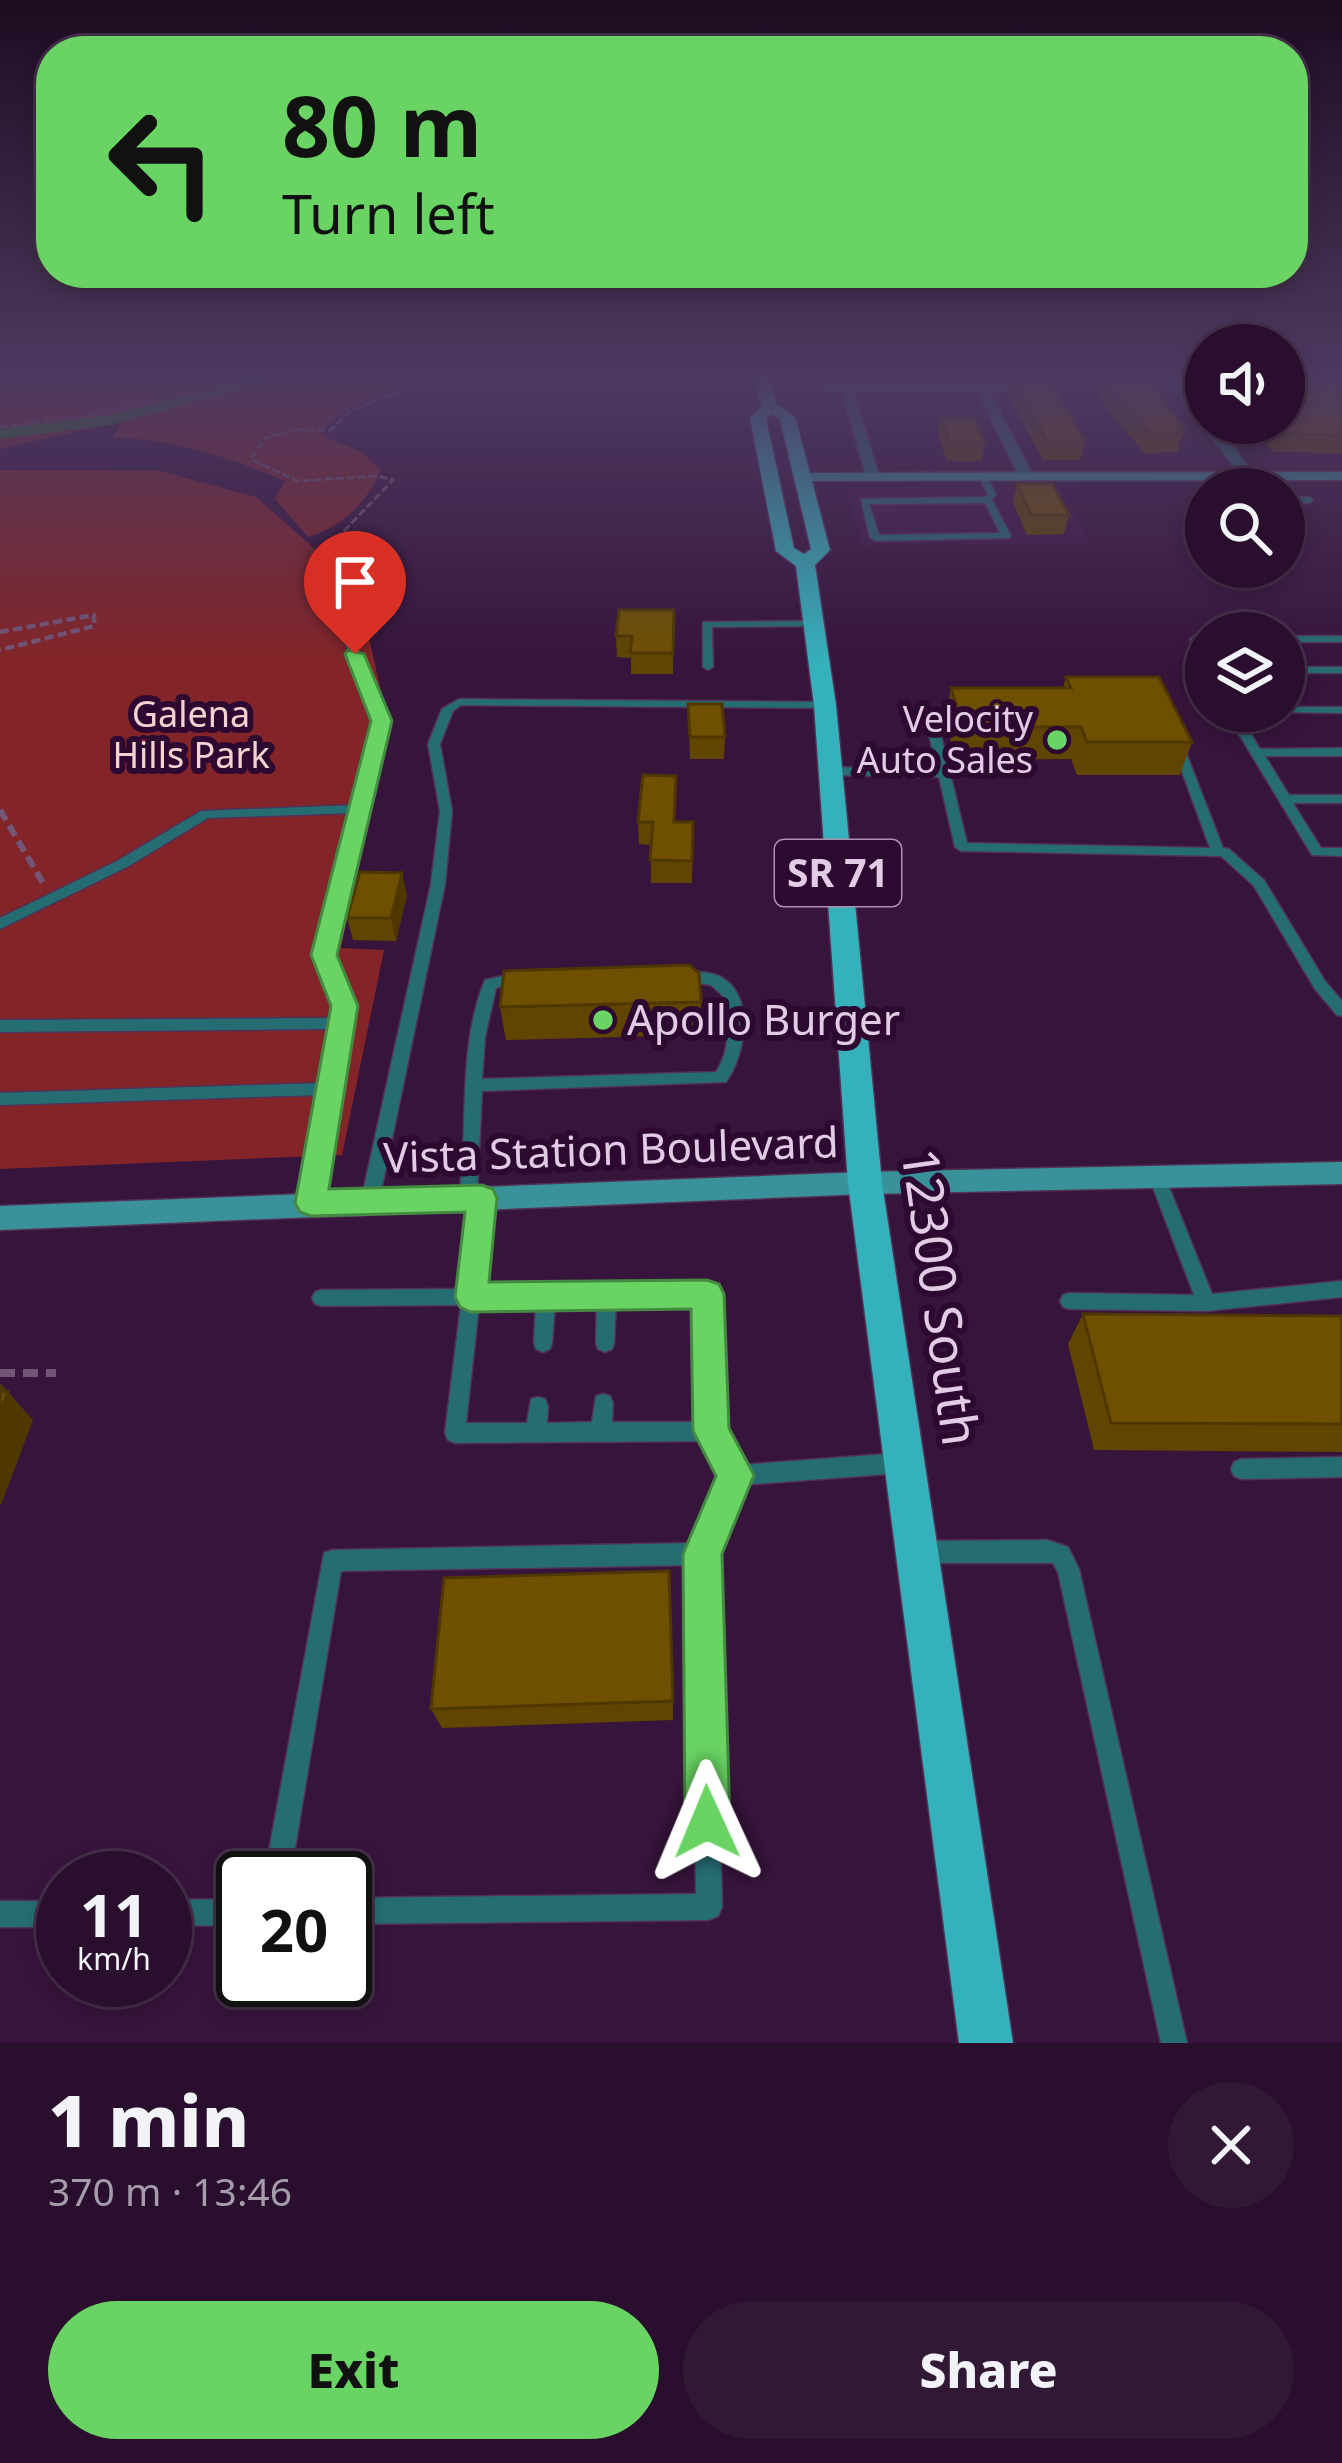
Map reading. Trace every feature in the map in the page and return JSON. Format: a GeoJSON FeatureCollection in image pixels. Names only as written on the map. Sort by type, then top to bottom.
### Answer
{"type":"FeatureCollection","features":[{"type":"Feature","properties":{"kind":"main road","name":"12300 South"},"geometry":{"type":"LineString","coordinates":[[769,473],[785,551],[805,563]]}},
{"type":"Feature","properties":{"kind":"main road","name":"12300 South"},"geometry":{"type":"LineString","coordinates":[[801,473],[821,550],[805,563]]}},
{"type":"Feature","properties":{"kind":"main road","name":"12300 South"},"geometry":{"type":"LineString","coordinates":[[805,563],[824,705],[865,1183],[986,2043]]}},
{"type":"Feature","properties":{"kind":"street"},"geometry":{"type":"LineString","coordinates":[[1305,479],[1342,476]]}},
{"type":"Feature","properties":{"kind":"street"},"geometry":{"type":"LineString","coordinates":[[802,477],[1185,481]]}},
{"type":"Feature","properties":{"kind":"street","name":"Vista Station Boulevard"},"geometry":{"type":"LineString","coordinates":[[0,1218],[865,1183],[1342,1173]]}},
{"type":"Feature","properties":{"kind":"lane"},"geometry":{"type":"LineString","coordinates":[[982,476],[992,494],[988,500]]}},
{"type":"Feature","properties":{"kind":"lane"},"geometry":{"type":"LineString","coordinates":[[926,500],[988,500],[1006,536],[875,538],[864,501],[926,500]]}},
{"type":"Feature","properties":{"kind":"lane"},"geometry":{"type":"LineString","coordinates":[[311,1203],[344,1006],[324,955],[382,721],[329,590],[316,571]]}},
{"type":"Feature","properties":{"kind":"lane"},"geometry":{"type":"LineString","coordinates":[[708,667],[707,624],[814,623]]}},
{"type":"Feature","properties":{"kind":"lane"},"geometry":{"type":"LineString","coordinates":[[1305,639],[1342,639]]}},
{"type":"Feature","properties":{"kind":"lane"},"geometry":{"type":"LineString","coordinates":[[1305,670],[1342,670]]}},
{"type":"Feature","properties":{"kind":"lane"},"geometry":{"type":"LineString","coordinates":[[370,1201],[438,884],[446,812],[434,744],[448,710],[459,702],[824,705]]}},
{"type":"Feature","properties":{"kind":"lane"},"geometry":{"type":"LineString","coordinates":[[1305,710],[1342,710]]}},
{"type":"Feature","properties":{"kind":"lane"},"geometry":{"type":"LineString","coordinates":[[984,712],[930,712],[961,847],[1218,851],[1237,860],[1259,883],[1320,986],[1342,1011]]}},
{"type":"Feature","properties":{"kind":"lane"},"geometry":{"type":"LineString","coordinates":[[1166,722],[1197,787],[1218,851]]}},
{"type":"Feature","properties":{"kind":"lane"},"geometry":{"type":"LineString","coordinates":[[1244,732],[1317,852],[1342,851]]}},
{"type":"Feature","properties":{"kind":"lane"},"geometry":{"type":"LineString","coordinates":[[1256,753],[1342,752]]}},
{"type":"Feature","properties":{"kind":"lane"},"geometry":{"type":"LineString","coordinates":[[830,771],[944,773]]}},
{"type":"Feature","properties":{"kind":"lane"},"geometry":{"type":"LineString","coordinates":[[1285,799],[1342,799]]}},
{"type":"Feature","properties":{"kind":"lane"},"geometry":{"type":"LineString","coordinates":[[0,924],[122,865],[205,814],[360,809]]}},
{"type":"Feature","properties":{"kind":"lane"},"geometry":{"type":"LineString","coordinates":[[476,1085],[720,1078],[731,1066],[735,1047],[730,995],[701,976],[654,976]]}},
{"type":"Feature","properties":{"kind":"lane"},"geometry":{"type":"LineString","coordinates":[[537,977],[490,984],[473,1050],[477,1146],[471,1297],[455,1433],[711,1431]]}},
{"type":"Feature","properties":{"kind":"lane"},"geometry":{"type":"LineString","coordinates":[[0,1026],[340,1023]]}},
{"type":"Feature","properties":{"kind":"lane"},"geometry":{"type":"LineString","coordinates":[[0,1099],[332,1089]]}},
{"type":"Feature","properties":{"kind":"lane"},"geometry":{"type":"LineString","coordinates":[[1157,1178],[1207,1303]]}},
{"type":"Feature","properties":{"kind":"lane"},"geometry":{"type":"LineString","coordinates":[[1069,1301],[1207,1303],[1341,1290]]}},
{"type":"Feature","properties":{"kind":"lane"},"geometry":{"type":"LineString","coordinates":[[321,1298],[707,1294],[711,1431],[735,1475]]}},
{"type":"Feature","properties":{"kind":"lane"},"geometry":{"type":"LineString","coordinates":[[605,1343],[607,1295]]}},
{"type":"Feature","properties":{"kind":"lane"},"geometry":{"type":"LineString","coordinates":[[543,1343],[546,1296]]}},
{"type":"Feature","properties":{"kind":"lane"},"geometry":{"type":"LineString","coordinates":[[602,1432],[603,1403]]}},
{"type":"Feature","properties":{"kind":"lane"},"geometry":{"type":"LineString","coordinates":[[536,1432],[538,1406]]}},
{"type":"Feature","properties":{"kind":"lane"},"geometry":{"type":"LineString","coordinates":[[735,1475],[904,1463]]}},
{"type":"Feature","properties":{"kind":"lane"},"geometry":{"type":"LineString","coordinates":[[1241,1469],[1342,1467]]}},
{"type":"Feature","properties":{"kind":"lane"},"geometry":{"type":"LineString","coordinates":[[372,1911],[709,1907],[703,1554],[735,1475]]}},
{"type":"Feature","properties":{"kind":"lane"},"geometry":{"type":"LineString","coordinates":[[917,1552],[1047,1551],[1060,1555],[1068,1569],[1174,2043]]}},
{"type":"Feature","properties":{"kind":"lane"},"geometry":{"type":"LineString","coordinates":[[282,1851],[332,1561],[703,1554]]}},
{"type":"Feature","properties":{"kind":"lane"},"geometry":{"type":"LineString","coordinates":[[0,1914],[36,1913]]}},
{"type":"Feature","properties":{"kind":"path"},"geometry":{"type":"LineString","coordinates":[[281,473],[297,481],[378,476],[393,480],[324,545],[316,571]]}},
{"type":"Feature","properties":{"kind":"path"},"geometry":{"type":"LineString","coordinates":[[0,632],[94,615],[94,626],[0,650]]}},
{"type":"Feature","properties":{"kind":"path"},"geometry":{"type":"LineString","coordinates":[[31,626],[32,642]]}},
{"type":"Feature","properties":{"kind":"path"},"geometry":{"type":"LineString","coordinates":[[0,810],[46,889]]}},
{"type":"Feature","properties":{"kind":"path"},"geometry":{"type":"LineString","coordinates":[[0,1373],[56,1373]]}},
{"type":"Feature","properties":{"kind":"shaded area"},"geometry":{"type":"Polygon","coordinates":[[[1059,486],[1090,544],[861,545],[846,487],[1059,486]]]}},
{"type":"Feature","properties":{"kind":"green space","name":"Galena Hills Park"},"geometry":{"type":"Polygon","coordinates":[[[0,473],[169,473],[256,497],[333,565],[360,598],[388,722],[341,948],[384,950],[342,1155],[0,1169],[0,473]]]}},
{"type":"Feature","properties":{"kind":"green space"},"geometry":{"type":"Polygon","coordinates":[[[265,473],[379,473],[352,512],[308,537],[275,499],[285,481],[265,473]]]}},
{"type":"Feature","properties":{"kind":"building"},"geometry":{"type":"Polygon","coordinates":[[[1017,484],[1052,484],[1069,515],[1031,515],[1017,484]]]}},
{"type":"Feature","properties":{"kind":"building"},"geometry":{"type":"Polygon","coordinates":[[[619,610],[674,610],[673,653],[630,653],[632,636],[616,636],[619,610]]]}},
{"type":"Feature","properties":{"kind":"building"},"geometry":{"type":"Polygon","coordinates":[[[1066,677],[1159,677],[1192,742],[1087,742],[1081,727],[963,727],[951,688],[1071,688],[1066,677]]]}},
{"type":"Feature","properties":{"kind":"building"},"geometry":{"type":"Polygon","coordinates":[[[688,704],[722,704],[725,737],[690,737],[688,704]]]}},
{"type":"Feature","properties":{"kind":"building"},"geometry":{"type":"Polygon","coordinates":[[[643,775],[676,776],[674,822],[693,822],[692,861],[650,860],[653,822],[638,822],[643,775]]]}},
{"type":"Feature","properties":{"kind":"building"},"geometry":{"type":"Polygon","coordinates":[[[360,872],[402,873],[391,918],[347,918],[360,872]]]}},
{"type":"Feature","properties":{"kind":"building"},"geometry":{"type":"Polygon","coordinates":[[[689,965],[699,973],[701,1002],[500,1007],[504,971],[689,965]]]}},
{"type":"Feature","properties":{"kind":"building"},"geometry":{"type":"Polygon","coordinates":[[[1083,1314],[1342,1316],[1342,1424],[1111,1423],[1083,1314]]]}},
{"type":"Feature","properties":{"kind":"building"},"geometry":{"type":"Polygon","coordinates":[[[669,1571],[673,1701],[431,1709],[444,1578],[669,1571]]]}},
{"type":"Feature","properties":{"kind":"place","name":"Velocity Auto Sales"},"geometry":{"type":"Point","coordinates":[1057,740]}},
{"type":"Feature","properties":{"kind":"place","name":"Apollo Burger"},"geometry":{"type":"Point","coordinates":[603,1020]}},
{"type":"Feature","properties":{"kind":"route"},"geometry":{"type":"LineString","coordinates":[[355,654],[382,721],[324,955],[344,1006],[311,1203],[482,1198],[471,1297],[707,1294],[711,1431],[735,1475],[703,1554],[707,1822]]}}]}
